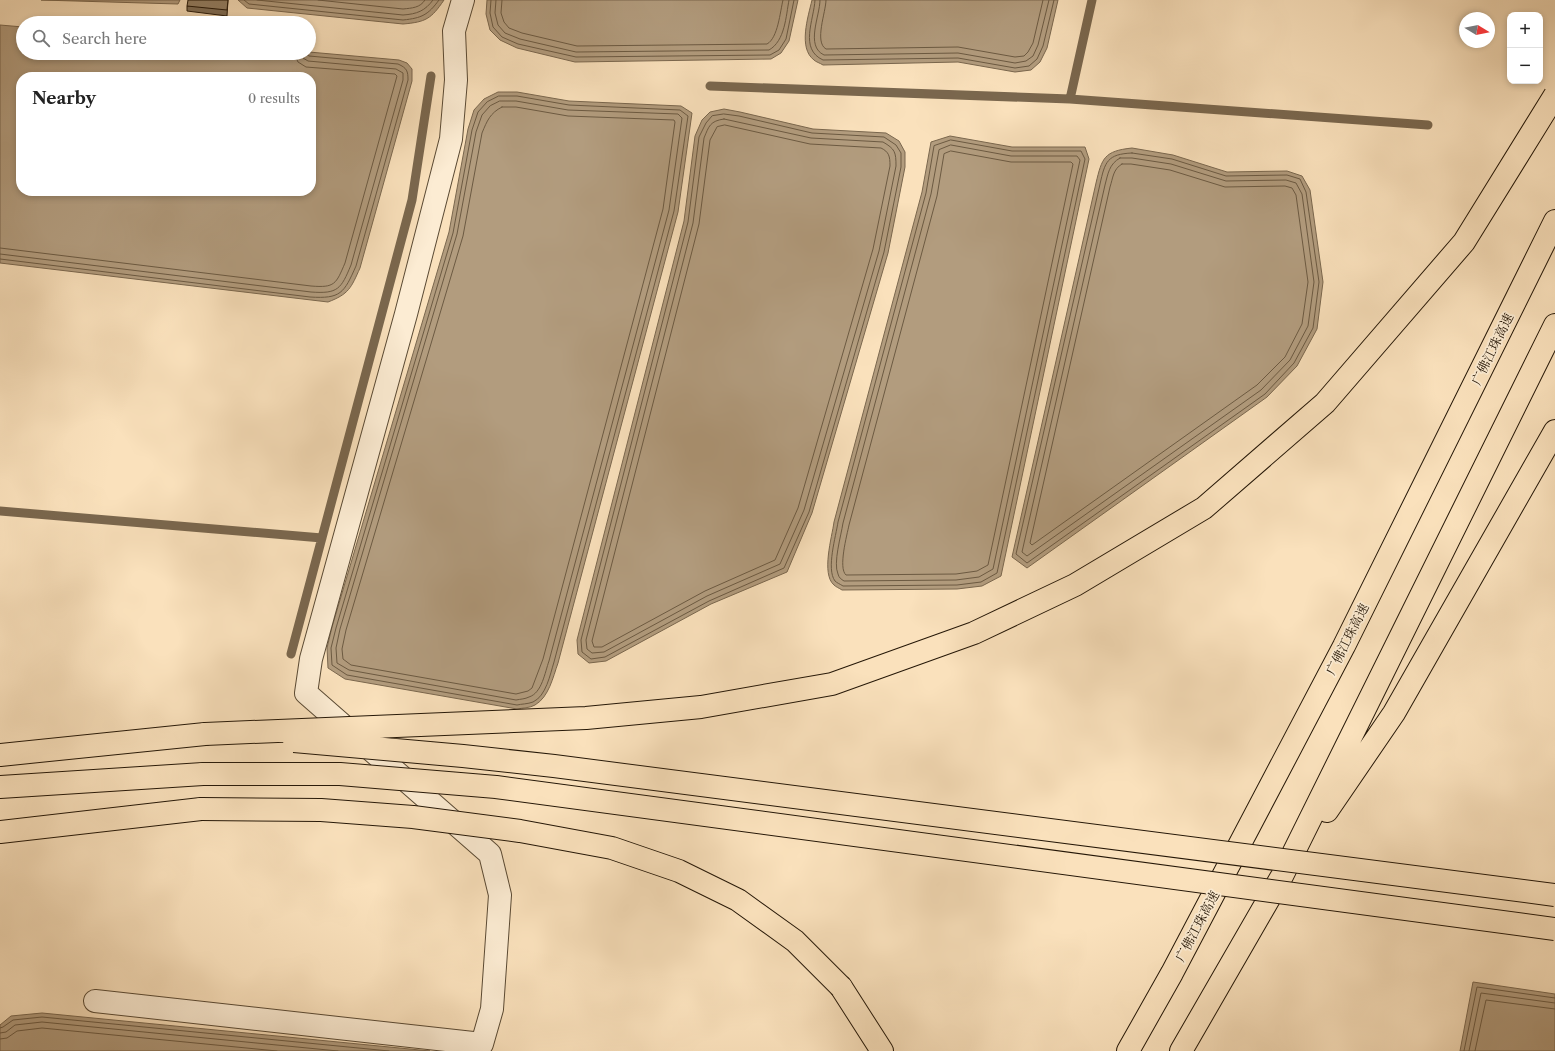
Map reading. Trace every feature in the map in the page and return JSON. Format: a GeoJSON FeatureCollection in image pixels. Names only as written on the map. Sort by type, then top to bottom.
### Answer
{"type":"FeatureCollection","features":[{"type":"Feature","properties":{"kind":"highway"},"geometry":{"type":"LineString","coordinates":[[0,755],[205,734],[586,718],[701,707],[832,684],[981,630],[1075,585],[1204,508],[1326,403],[1464,242],[1555,95]]}},
{"type":"Feature","properties":{"kind":"highway","name":"广佛江珠高速"},"geometry":{"type":"LineString","coordinates":[[1128,1051],[1172,973],[1344,646],[1537,260],[1555,221]]}},
{"type":"Feature","properties":{"kind":"highway"},"geometry":{"type":"LineString","coordinates":[[1181,1051],[1282,876],[1555,325]]}},
{"type":"Feature","properties":{"kind":"highway"},"geometry":{"type":"LineString","coordinates":[[1282,876],[1394,713],[1555,431]]}},
{"type":"Feature","properties":{"kind":"highway"},"geometry":{"type":"LineString","coordinates":[[205,734],[463,756],[554,766],[1555,895]]}},
{"type":"Feature","properties":{"kind":"highway"},"geometry":{"type":"LineString","coordinates":[[0,787],[203,774],[340,774],[496,787],[1555,929]]}},
{"type":"Feature","properties":{"kind":"highway"},"geometry":{"type":"LineString","coordinates":[[0,832],[202,809],[321,810],[413,817],[520,831],[612,848],[679,871],[738,900],[795,941],[841,987],[882,1051]]}},
{"type":"Feature","properties":{"kind":"lane"},"geometry":{"type":"LineString","coordinates":[[95,1001],[482,1044],[492,1009],[500,895],[490,854],[306,693],[311,659],[406,314],[451,139],[456,80],[454,31],[463,0]]}},
{"type":"Feature","properties":{"kind":"water"},"geometry":{"type":"Polygon","coordinates":[[[41,0],[180,0],[178,4],[41,0]]]}},
{"type":"Feature","properties":{"kind":"water"},"geometry":{"type":"Polygon","coordinates":[[[238,0],[444,0],[431,15],[423,21],[403,24],[247,8],[238,0]]]}},
{"type":"Feature","properties":{"kind":"water"},"geometry":{"type":"Polygon","coordinates":[[[487,0],[798,0],[789,41],[781,53],[771,59],[575,62],[517,48],[500,40],[490,30],[486,14],[487,0]]]}},
{"type":"Feature","properties":{"kind":"water"},"geometry":{"type":"Polygon","coordinates":[[[812,0],[1058,0],[1047,48],[1040,62],[1031,70],[1015,72],[958,62],[823,65],[809,55],[806,48],[805,40],[808,15],[812,0]]]}},
{"type":"Feature","properties":{"kind":"water"},"geometry":{"type":"Polygon","coordinates":[[[0,25],[16,26],[16,60],[316,60],[316,53],[399,60],[407,63],[412,69],[412,81],[360,268],[348,290],[341,296],[328,302],[0,263],[0,25]]]}},
{"type":"Feature","properties":{"kind":"water"},"geometry":{"type":"Polygon","coordinates":[[[498,92],[517,92],[569,101],[681,106],[692,113],[678,212],[558,663],[550,686],[544,697],[533,706],[517,709],[345,679],[328,668],[327,648],[449,232],[468,129],[474,110],[484,99],[498,92]]]}},
{"type":"Feature","properties":{"kind":"water"},"geometry":{"type":"Polygon","coordinates":[[[724,109],[813,129],[886,133],[899,141],[905,152],[905,167],[888,253],[812,513],[787,572],[711,604],[606,661],[589,663],[578,654],[577,640],[684,221],[695,136],[702,120],[710,112],[724,109]]]}},
{"type":"Feature","properties":{"kind":"water"},"geometry":{"type":"Polygon","coordinates":[[[950,136],[1012,147],[1085,147],[1089,159],[1001,576],[982,586],[957,589],[842,590],[834,585],[830,580],[828,573],[828,555],[834,522],[922,192],[931,142],[950,136]]]}},
{"type":"Feature","properties":{"kind":"water"},"geometry":{"type":"Polygon","coordinates":[[[1132,148],[1173,155],[1227,172],[1287,171],[1302,176],[1310,190],[1323,282],[1317,329],[1297,366],[1267,397],[1027,568],[1012,557],[1098,174],[1106,157],[1115,151],[1132,148]]]}},
{"type":"Feature","properties":{"kind":"water"},"geometry":{"type":"Polygon","coordinates":[[[1473,982],[1555,994],[1555,1051],[1460,1051],[1473,982]]]}},
{"type":"Feature","properties":{"kind":"water"},"geometry":{"type":"Polygon","coordinates":[[[42,1013],[430,1051],[0,1051],[0,1025],[11,1016],[42,1013]]]}},
{"type":"Feature","properties":{"kind":"building"},"geometry":{"type":"Polygon","coordinates":[[[188,0],[228,0],[227,10],[187,6],[188,0]]]}},
{"type":"Feature","properties":{"kind":"waterway"},"geometry":{"type":"LineString","coordinates":[[1070,99],[1092,0]]}},
{"type":"Feature","properties":{"kind":"waterway"},"geometry":{"type":"LineString","coordinates":[[291,654],[412,200],[431,76]]}},
{"type":"Feature","properties":{"kind":"waterway"},"geometry":{"type":"LineString","coordinates":[[710,86],[1070,99],[1428,125]]}},
{"type":"Feature","properties":{"kind":"waterway"},"geometry":{"type":"LineString","coordinates":[[0,511],[322,538]]}}]}
